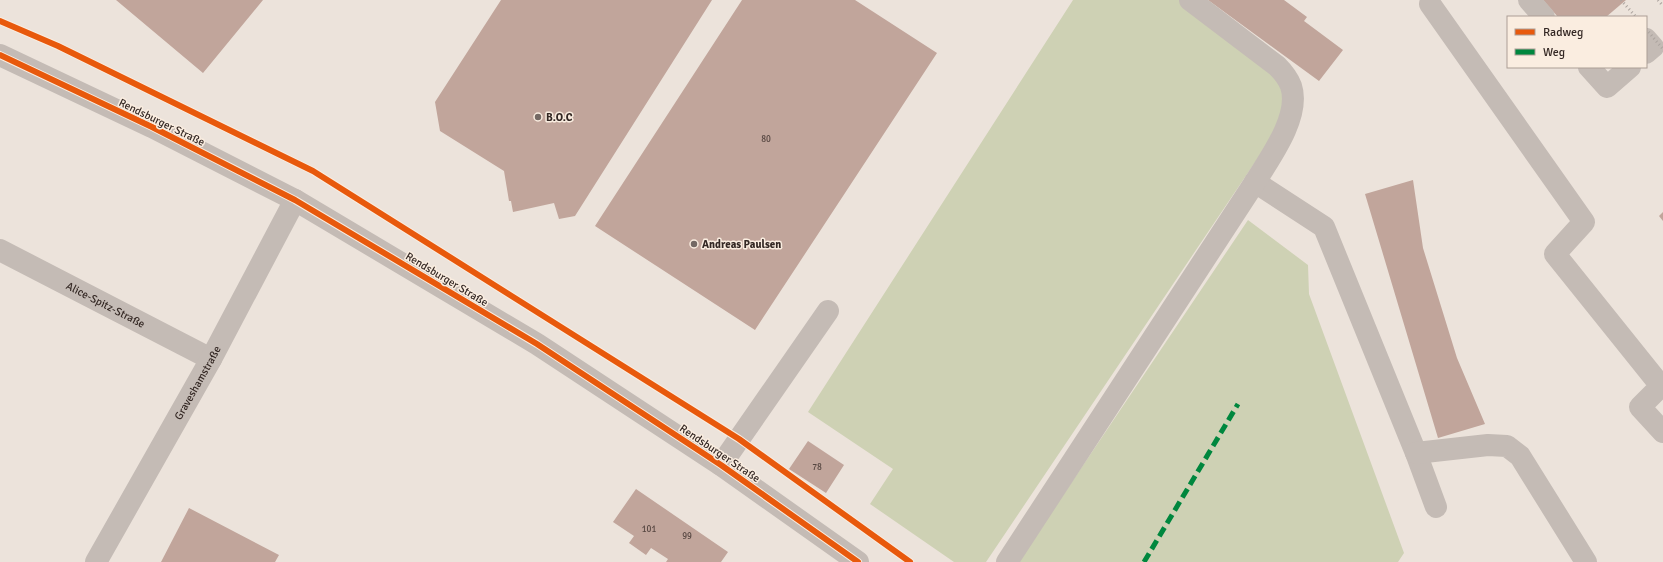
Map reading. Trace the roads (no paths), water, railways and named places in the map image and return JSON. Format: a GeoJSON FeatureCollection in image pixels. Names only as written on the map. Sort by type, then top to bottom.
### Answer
{"type":"FeatureCollection","features":[{"type":"Feature","properties":{"kind":"street"},"geometry":{"type":"LineString","coordinates":[[1007,562],[1273,155],[1287,126],[1293,105],[1291,86],[1285,75],[1277,66],[1190,0]]}},
{"type":"Feature","properties":{"kind":"street"},"geometry":{"type":"LineString","coordinates":[[1529,0],[1543,16]]}},
{"type":"Feature","properties":{"kind":"street"},"geometry":{"type":"LineString","coordinates":[[1430,4],[1584,222],[1555,254],[1661,386],[1640,407],[1663,432]]}},
{"type":"Feature","properties":{"kind":"street"},"geometry":{"type":"LineString","coordinates":[[1647,40],[1653,47],[1647,52]]}},
{"type":"Feature","properties":{"kind":"street","name":"Rendsburger Straße"},"geometry":{"type":"LineString","coordinates":[[0,55],[152,127],[295,200],[537,344],[721,465],[858,562]]}},
{"type":"Feature","properties":{"kind":"street"},"geometry":{"type":"LineString","coordinates":[[1590,68],[1607,87],[1629,68]]}},
{"type":"Feature","properties":{"kind":"street"},"geometry":{"type":"LineString","coordinates":[[1255,182],[1324,227],[1416,453],[1436,508]]}},
{"type":"Feature","properties":{"kind":"street","name":"Graveshamstraße"},"geometry":{"type":"LineString","coordinates":[[96,562],[211,359],[295,200]]}},
{"type":"Feature","properties":{"kind":"street","name":"Alice-Spitz-Straße"},"geometry":{"type":"LineString","coordinates":[[0,250],[211,359]]}},
{"type":"Feature","properties":{"kind":"street"},"geometry":{"type":"LineString","coordinates":[[721,465],[828,311]]}},
{"type":"Feature","properties":{"kind":"street"},"geometry":{"type":"LineString","coordinates":[[1416,453],[1488,445],[1507,446],[1520,456],[1586,562]]}},
{"type":"Feature","properties":{"kind":"railway"},"geometry":{"type":"LineString","coordinates":[[1621,0],[1635,16]]}},
{"type":"Feature","properties":{"kind":"railway"},"geometry":{"type":"LineString","coordinates":[[1658,0],[1663,6]]}},
{"type":"Feature","properties":{"kind":"railway"},"geometry":{"type":"LineString","coordinates":[[1647,30],[1663,49]]}},
{"type":"Feature","properties":{"kind":"place","name":"B.O.C"},"geometry":{"type":"Point","coordinates":[538,117]}},
{"type":"Feature","properties":{"kind":"place","name":"Andreas Paulsen"},"geometry":{"type":"Point","coordinates":[694,244]}}]}
